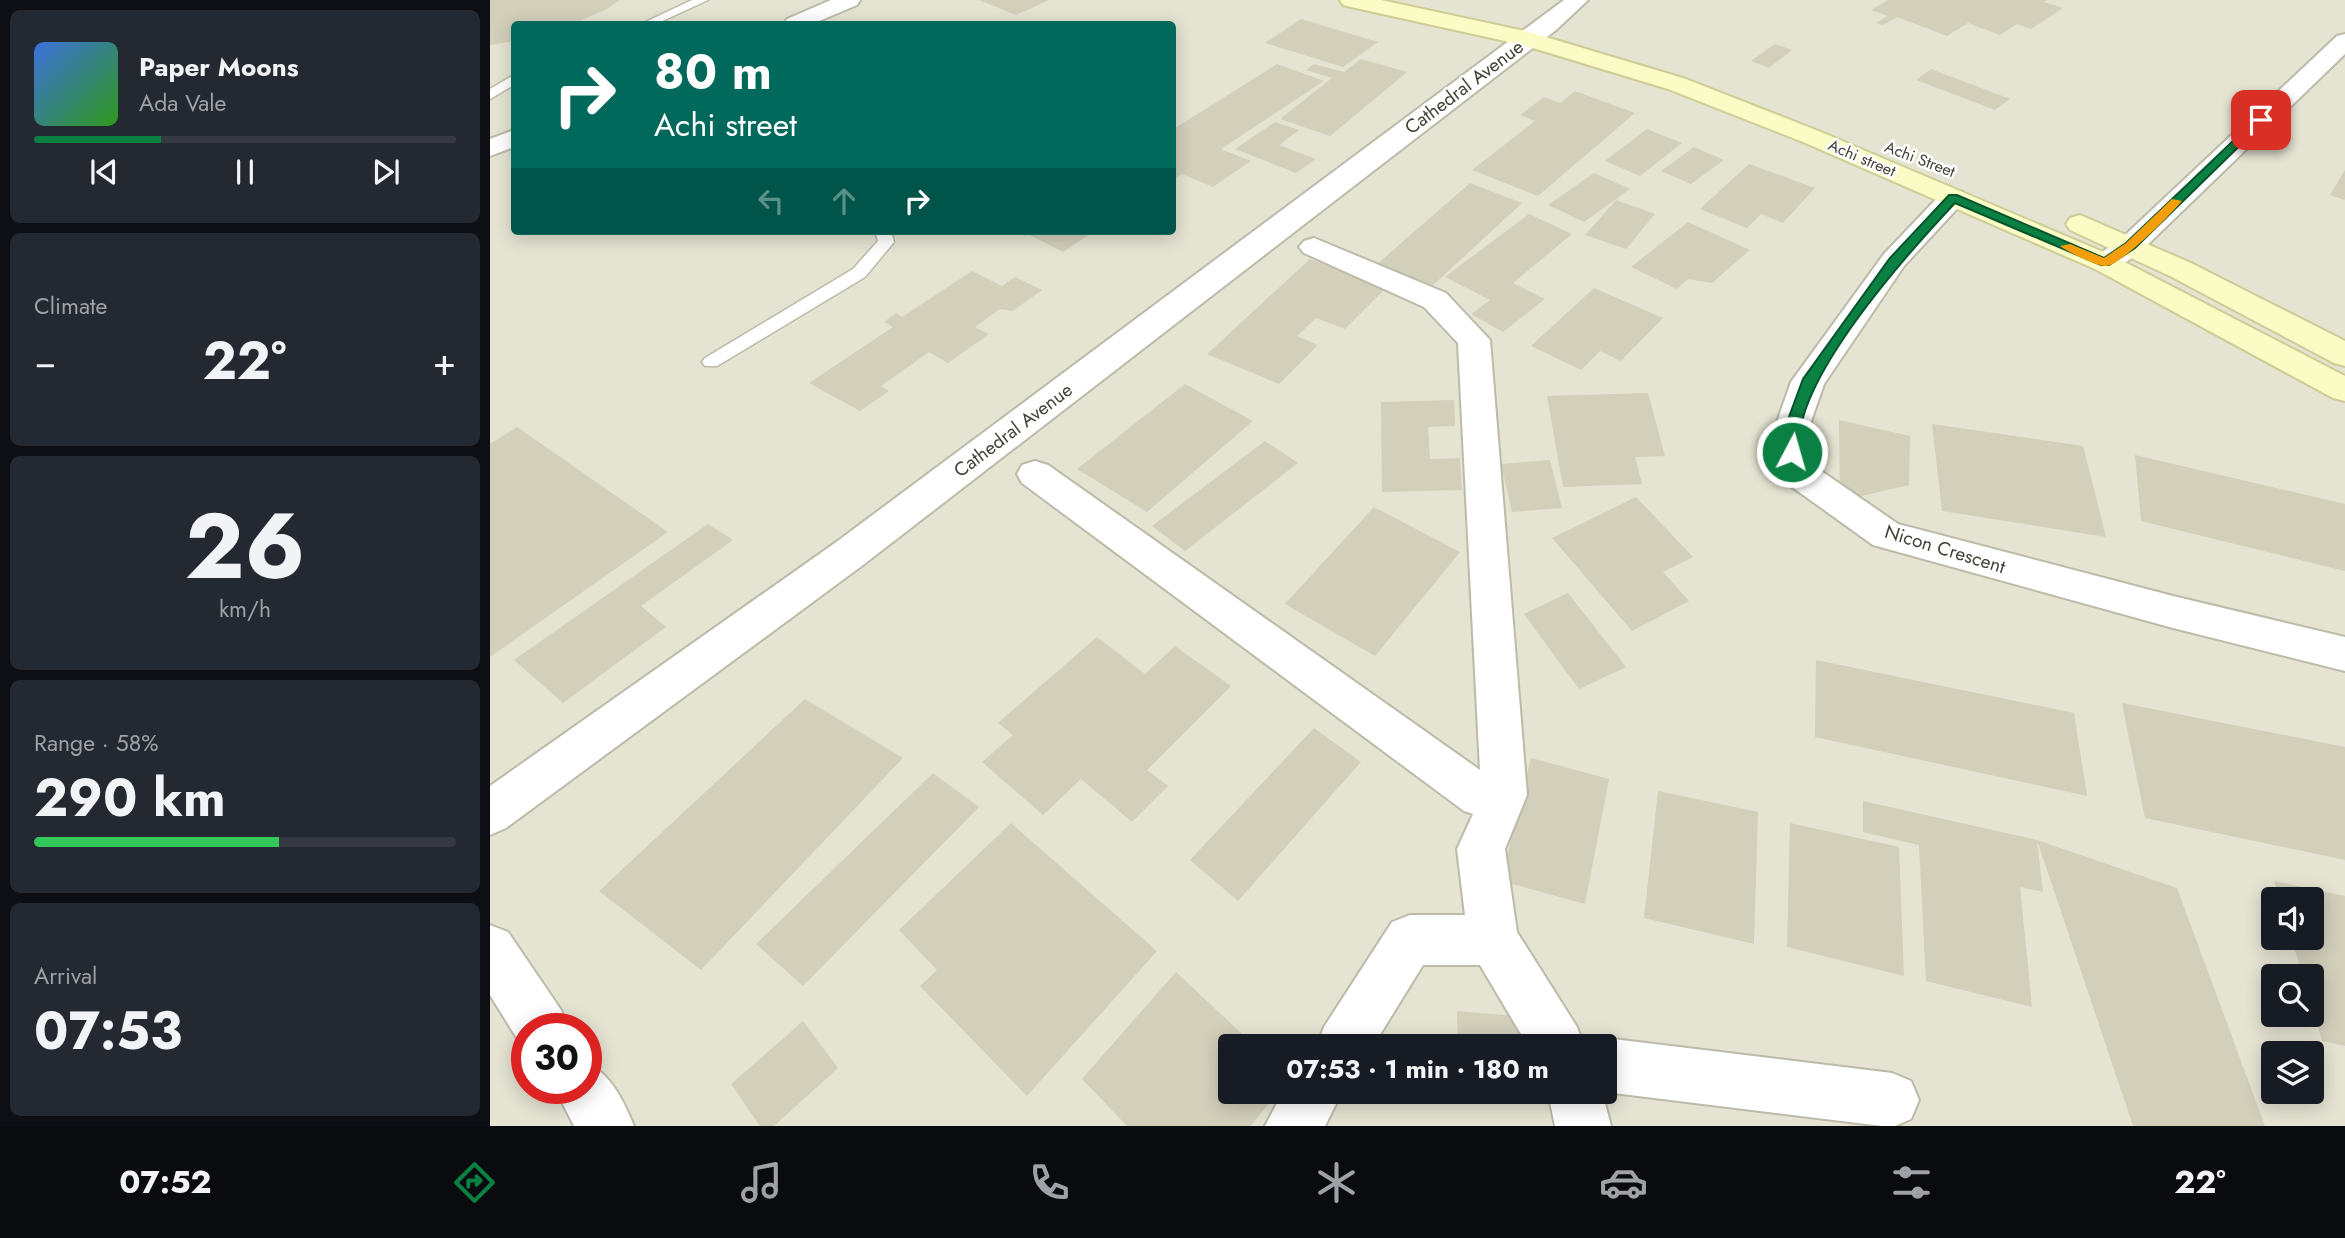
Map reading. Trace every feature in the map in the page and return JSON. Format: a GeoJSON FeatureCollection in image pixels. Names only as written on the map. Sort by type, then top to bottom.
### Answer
{"type":"FeatureCollection","features":[{"type":"Feature","properties":{"kind":"street"},"geometry":{"type":"LineString","coordinates":[[802,21],[849,0]]}},
{"type":"Feature","properties":{"kind":"street","name":"Achi street"},"geometry":{"type":"LineString","coordinates":[[1351,0],[1539,32],[1677,84],[1812,137],[2105,263],[2345,390]]}},
{"type":"Feature","properties":{"kind":"street","name":"Achi Street"},"geometry":{"type":"LineString","coordinates":[[1436,0],[1781,106],[2015,197]]}},
{"type":"Feature","properties":{"kind":"street","name":"Cathedral Avenue"},"geometry":{"type":"LineString","coordinates":[[490,813],[849,554],[1539,32],[1577,0]]}},
{"type":"Feature","properties":{"kind":"street"},"geometry":{"type":"LineString","coordinates":[[2105,263],[2131,245],[2345,41]]}},
{"type":"Feature","properties":{"kind":"street"},"geometry":{"type":"LineString","coordinates":[[2317,66],[2345,74]]}},
{"type":"Feature","properties":{"kind":"street"},"geometry":{"type":"LineString","coordinates":[[490,148],[511,139]]}},
{"type":"Feature","properties":{"kind":"street","name":"Nicon Crescent"},"geometry":{"type":"LineString","coordinates":[[1953,198],[1894,260],[1808,382],[1790,433],[1794,470],[1885,535],[2173,612],[2345,654]]}},
{"type":"Feature","properties":{"kind":"street"},"geometry":{"type":"LineString","coordinates":[[2062,217],[2131,245],[2256,306],[2345,355]]}},
{"type":"Feature","properties":{"kind":"street"},"geometry":{"type":"LineString","coordinates":[[1314,247],[1435,300],[1474,340],[1504,795],[1481,849],[1493,940],[1551,1034]]}},
{"type":"Feature","properties":{"kind":"street"},"geometry":{"type":"LineString","coordinates":[[1035,474],[1480,796],[1504,795]]}},
{"type":"Feature","properties":{"kind":"street"},"geometry":{"type":"LineString","coordinates":[[1351,1034],[1410,940],[1493,940]]}},
{"type":"Feature","properties":{"kind":"street"},"geometry":{"type":"LineString","coordinates":[[490,950],[531,1013]]}},
{"type":"Feature","properties":{"kind":"street"},"geometry":{"type":"LineString","coordinates":[[1617,1066],[1892,1100]]}},
{"type":"Feature","properties":{"kind":"street"},"geometry":{"type":"LineString","coordinates":[[592,1104],[606,1126]]}},
{"type":"Feature","properties":{"kind":"street"},"geometry":{"type":"LineString","coordinates":[[1293,1126],[1307,1104]]}},
{"type":"Feature","properties":{"kind":"street"},"geometry":{"type":"LineString","coordinates":[[1578,1104],[1583,1126]]}},
{"type":"Feature","properties":{"kind":"lane"},"geometry":{"type":"LineString","coordinates":[[654,21],[702,0]]}},
{"type":"Feature","properties":{"kind":"lane"},"geometry":{"type":"LineString","coordinates":[[490,73],[511,77]]}},
{"type":"Feature","properties":{"kind":"lane"},"geometry":{"type":"LineString","coordinates":[[490,95],[511,80]]}},
{"type":"Feature","properties":{"kind":"lane"},"geometry":{"type":"LineString","coordinates":[[711,362],[859,273],[886,242],[884,235]]}},
{"type":"Feature","properties":{"kind":"shaded area"},"geometry":{"type":"Polygon","coordinates":[[[490,0],[2345,0],[2345,1126],[490,1126],[490,0]]]}},
{"type":"Feature","properties":{"kind":"building"},"geometry":{"type":"Polygon","coordinates":[[[490,0],[620,0],[579,21],[511,21],[511,42],[490,45],[490,0]]]}},
{"type":"Feature","properties":{"kind":"building"},"geometry":{"type":"Polygon","coordinates":[[[979,0],[1049,0],[1016,15],[979,0]]]}},
{"type":"Feature","properties":{"kind":"building"},"geometry":{"type":"Polygon","coordinates":[[[1888,0],[2047,0],[2044,2],[2063,8],[2031,29],[2017,24],[2000,35],[1968,23],[1947,36],[1897,17],[1883,25],[1876,23],[1888,16],[1871,10],[1888,0]]]}},
{"type":"Feature","properties":{"kind":"building"},"geometry":{"type":"Polygon","coordinates":[[[1301,19],[1378,42],[1343,67],[1265,43],[1301,19]]]}},
{"type":"Feature","properties":{"kind":"building"},"geometry":{"type":"Polygon","coordinates":[[[1775,44],[1792,50],[1769,68],[1751,61],[1775,44]]]}},
{"type":"Feature","properties":{"kind":"building"},"geometry":{"type":"Polygon","coordinates":[[[1361,59],[1407,72],[1330,136],[1280,119],[1332,78],[1306,70],[1314,64],[1344,72],[1361,59]]]}},
{"type":"Feature","properties":{"kind":"building"},"geometry":{"type":"Polygon","coordinates":[[[1277,64],[1324,81],[1221,149],[1251,161],[1213,187],[1182,174],[1176,178],[1176,127],[1277,64]]]}},
{"type":"Feature","properties":{"kind":"building"},"geometry":{"type":"Polygon","coordinates":[[[1931,69],[2010,99],[1995,110],[1916,80],[1931,69]]]}},
{"type":"Feature","properties":{"kind":"building"},"geometry":{"type":"Polygon","coordinates":[[[1575,91],[1635,113],[1538,196],[1472,170],[1535,121],[1520,115],[1544,97],[1560,103],[1575,91]]]}},
{"type":"Feature","properties":{"kind":"building"},"geometry":{"type":"Polygon","coordinates":[[[1275,122],[1299,130],[1279,145],[1316,159],[1296,173],[1235,149],[1275,122]]]}},
{"type":"Feature","properties":{"kind":"building"},"geometry":{"type":"Polygon","coordinates":[[[1647,129],[1682,143],[1640,176],[1605,161],[1647,129]]]}},
{"type":"Feature","properties":{"kind":"building"},"geometry":{"type":"Polygon","coordinates":[[[1694,147],[1724,160],[1691,184],[1661,171],[1694,147]]]}},
{"type":"Feature","properties":{"kind":"building"},"geometry":{"type":"Polygon","coordinates":[[[1749,164],[1815,188],[1783,223],[1761,214],[1747,228],[1700,209],[1749,164]]]}},
{"type":"Feature","properties":{"kind":"building"},"geometry":{"type":"Polygon","coordinates":[[[2345,170],[2345,200],[2330,195],[2345,170]]]}},
{"type":"Feature","properties":{"kind":"building"},"geometry":{"type":"Polygon","coordinates":[[[1594,173],[1630,189],[1584,222],[1548,205],[1594,173]]]}},
{"type":"Feature","properties":{"kind":"building"},"geometry":{"type":"Polygon","coordinates":[[[1470,183],[1522,203],[1430,288],[1376,265],[1470,183]]]}},
{"type":"Feature","properties":{"kind":"building"},"geometry":{"type":"Polygon","coordinates":[[[1616,200],[1655,214],[1626,249],[1585,235],[1616,200]]]}},
{"type":"Feature","properties":{"kind":"building"},"geometry":{"type":"Polygon","coordinates":[[[1529,214],[1572,234],[1513,283],[1545,299],[1503,332],[1471,314],[1490,300],[1445,277],[1529,214]]]}},
{"type":"Feature","properties":{"kind":"building"},"geometry":{"type":"Polygon","coordinates":[[[1688,222],[1750,250],[1712,283],[1688,279],[1677,289],[1631,267],[1688,222]]]}},
{"type":"Feature","properties":{"kind":"building"},"geometry":{"type":"Polygon","coordinates":[[[1030,235],[1089,235],[1063,252],[1030,235]]]}},
{"type":"Feature","properties":{"kind":"building"},"geometry":{"type":"Polygon","coordinates":[[[1310,259],[1387,287],[1345,329],[1316,318],[1297,336],[1318,345],[1279,384],[1207,354],[1310,259]]]}},
{"type":"Feature","properties":{"kind":"building"},"geometry":{"type":"Polygon","coordinates":[[[972,271],[1002,286],[1015,277],[1042,290],[1013,311],[1000,309],[975,327],[989,334],[948,363],[929,352],[881,386],[889,391],[860,411],[809,383],[893,327],[884,322],[896,313],[902,317],[972,271]]]}},
{"type":"Feature","properties":{"kind":"building"},"geometry":{"type":"Polygon","coordinates":[[[1594,288],[1663,318],[1621,361],[1600,351],[1581,370],[1531,346],[1594,288]]]}},
{"type":"Feature","properties":{"kind":"building"},"geometry":{"type":"Polygon","coordinates":[[[1185,384],[1253,421],[1147,512],[1077,469],[1185,384]]]}},
{"type":"Feature","properties":{"kind":"building"},"geometry":{"type":"Polygon","coordinates":[[[1648,393],[1665,456],[1635,457],[1642,484],[1563,487],[1547,396],[1648,393]]]}},
{"type":"Feature","properties":{"kind":"building"},"geometry":{"type":"Polygon","coordinates":[[[1454,400],[1455,426],[1428,427],[1430,459],[1460,458],[1462,490],[1382,492],[1381,402],[1454,400]]]}},
{"type":"Feature","properties":{"kind":"building"},"geometry":{"type":"Polygon","coordinates":[[[1839,420],[1910,436],[1909,485],[1840,501],[1839,420]]]}},
{"type":"Feature","properties":{"kind":"building"},"geometry":{"type":"Polygon","coordinates":[[[1932,424],[2083,446],[2106,537],[1942,511],[1932,424]]]}},
{"type":"Feature","properties":{"kind":"building"},"geometry":{"type":"Polygon","coordinates":[[[517,427],[668,532],[490,657],[490,444],[517,427]]]}},
{"type":"Feature","properties":{"kind":"building"},"geometry":{"type":"Polygon","coordinates":[[[1265,441],[1298,463],[1185,551],[1152,526],[1265,441]]]}},
{"type":"Feature","properties":{"kind":"building"},"geometry":{"type":"Polygon","coordinates":[[[2135,455],[2345,504],[2345,571],[2141,521],[2135,455]]]}},
{"type":"Feature","properties":{"kind":"building"},"geometry":{"type":"Polygon","coordinates":[[[1550,460],[1562,508],[1512,512],[1501,464],[1550,460]]]}},
{"type":"Feature","properties":{"kind":"building"},"geometry":{"type":"Polygon","coordinates":[[[1636,497],[1693,557],[1663,572],[1689,601],[1632,631],[1552,538],[1636,497]]]}},
{"type":"Feature","properties":{"kind":"building"},"geometry":{"type":"Polygon","coordinates":[[[1374,507],[1460,552],[1375,656],[1285,604],[1374,507]]]}},
{"type":"Feature","properties":{"kind":"building"},"geometry":{"type":"Polygon","coordinates":[[[708,524],[733,540],[641,606],[666,627],[563,703],[514,660],[708,524]]]}},
{"type":"Feature","properties":{"kind":"building"},"geometry":{"type":"Polygon","coordinates":[[[1568,593],[1626,667],[1579,689],[1524,614],[1568,593]]]}},
{"type":"Feature","properties":{"kind":"building"},"geometry":{"type":"Polygon","coordinates":[[[1097,637],[1145,674],[1175,646],[1231,686],[1147,770],[1168,786],[1132,822],[1081,779],[1043,815],[982,762],[1013,735],[998,723],[1097,637]]]}},
{"type":"Feature","properties":{"kind":"building"},"geometry":{"type":"Polygon","coordinates":[[[1816,660],[2074,713],[2087,796],[1815,737],[1816,660]]]}},
{"type":"Feature","properties":{"kind":"building"},"geometry":{"type":"Polygon","coordinates":[[[805,699],[903,758],[701,970],[599,891],[805,699]]]}},
{"type":"Feature","properties":{"kind":"building"},"geometry":{"type":"Polygon","coordinates":[[[2122,703],[2345,747],[2345,860],[2145,818],[2122,703]]]}},
{"type":"Feature","properties":{"kind":"building"},"geometry":{"type":"Polygon","coordinates":[[[1314,728],[1361,762],[1238,901],[1190,860],[1314,728]]]}},
{"type":"Feature","properties":{"kind":"building"},"geometry":{"type":"Polygon","coordinates":[[[1531,758],[1609,779],[1585,904],[1501,881],[1531,758]]]}},
{"type":"Feature","properties":{"kind":"building"},"geometry":{"type":"Polygon","coordinates":[[[933,773],[979,807],[803,986],[756,944],[933,773]]]}},
{"type":"Feature","properties":{"kind":"building"},"geometry":{"type":"Polygon","coordinates":[[[1658,791],[1758,812],[1754,944],[1644,918],[1658,791]]]}},
{"type":"Feature","properties":{"kind":"building"},"geometry":{"type":"Polygon","coordinates":[[[1863,801],[2037,840],[2043,892],[2020,887],[2032,1007],[1926,981],[1919,845],[1863,832],[1863,801]]]}},
{"type":"Feature","properties":{"kind":"building"},"geometry":{"type":"Polygon","coordinates":[[[1011,823],[1157,951],[1027,1096],[920,986],[937,970],[899,930],[1011,823]]]}},
{"type":"Feature","properties":{"kind":"building"},"geometry":{"type":"Polygon","coordinates":[[[1790,823],[1899,847],[1904,976],[1787,947],[1790,823]]]}},
{"type":"Feature","properties":{"kind":"building"},"geometry":{"type":"Polygon","coordinates":[[[2037,840],[2177,888],[2265,1126],[2133,1126],[2037,840]]]}},
{"type":"Feature","properties":{"kind":"building"},"geometry":{"type":"Polygon","coordinates":[[[2274,881],[2302,887],[2276,887],[2274,881]]]}},
{"type":"Feature","properties":{"kind":"building"},"geometry":{"type":"Polygon","coordinates":[[[2324,892],[2345,896],[2345,1046],[2322,1041],[2318,1027],[2324,1027],[2324,964],[2299,964],[2295,950],[2324,950],[2324,892]]]}},
{"type":"Feature","properties":{"kind":"building"},"geometry":{"type":"Polygon","coordinates":[[[1176,972],[1242,1034],[1218,1034],[1218,1104],[1268,1104],[1251,1126],[1127,1126],[1082,1079],[1176,972]]]}},
{"type":"Feature","properties":{"kind":"building"},"geometry":{"type":"Polygon","coordinates":[[[1457,1011],[1526,1017],[1525,1034],[1458,1034],[1457,1011]]]}},
{"type":"Feature","properties":{"kind":"building"},"geometry":{"type":"Polygon","coordinates":[[[803,1021],[838,1068],[774,1126],[760,1126],[731,1084],[803,1021]]]}},
{"type":"Feature","properties":{"kind":"slow traffic"},"geometry":{"type":"LineString","coordinates":[[2066,246],[2105,263],[2131,245],[2176,201]]}},
{"type":"Feature","properties":{"kind":"route"},"geometry":{"type":"LineString","coordinates":[[1792,452],[1790,433],[1808,382],[1894,260],[1953,198],[2105,263],[2131,245],[2261,120]]}}]}
